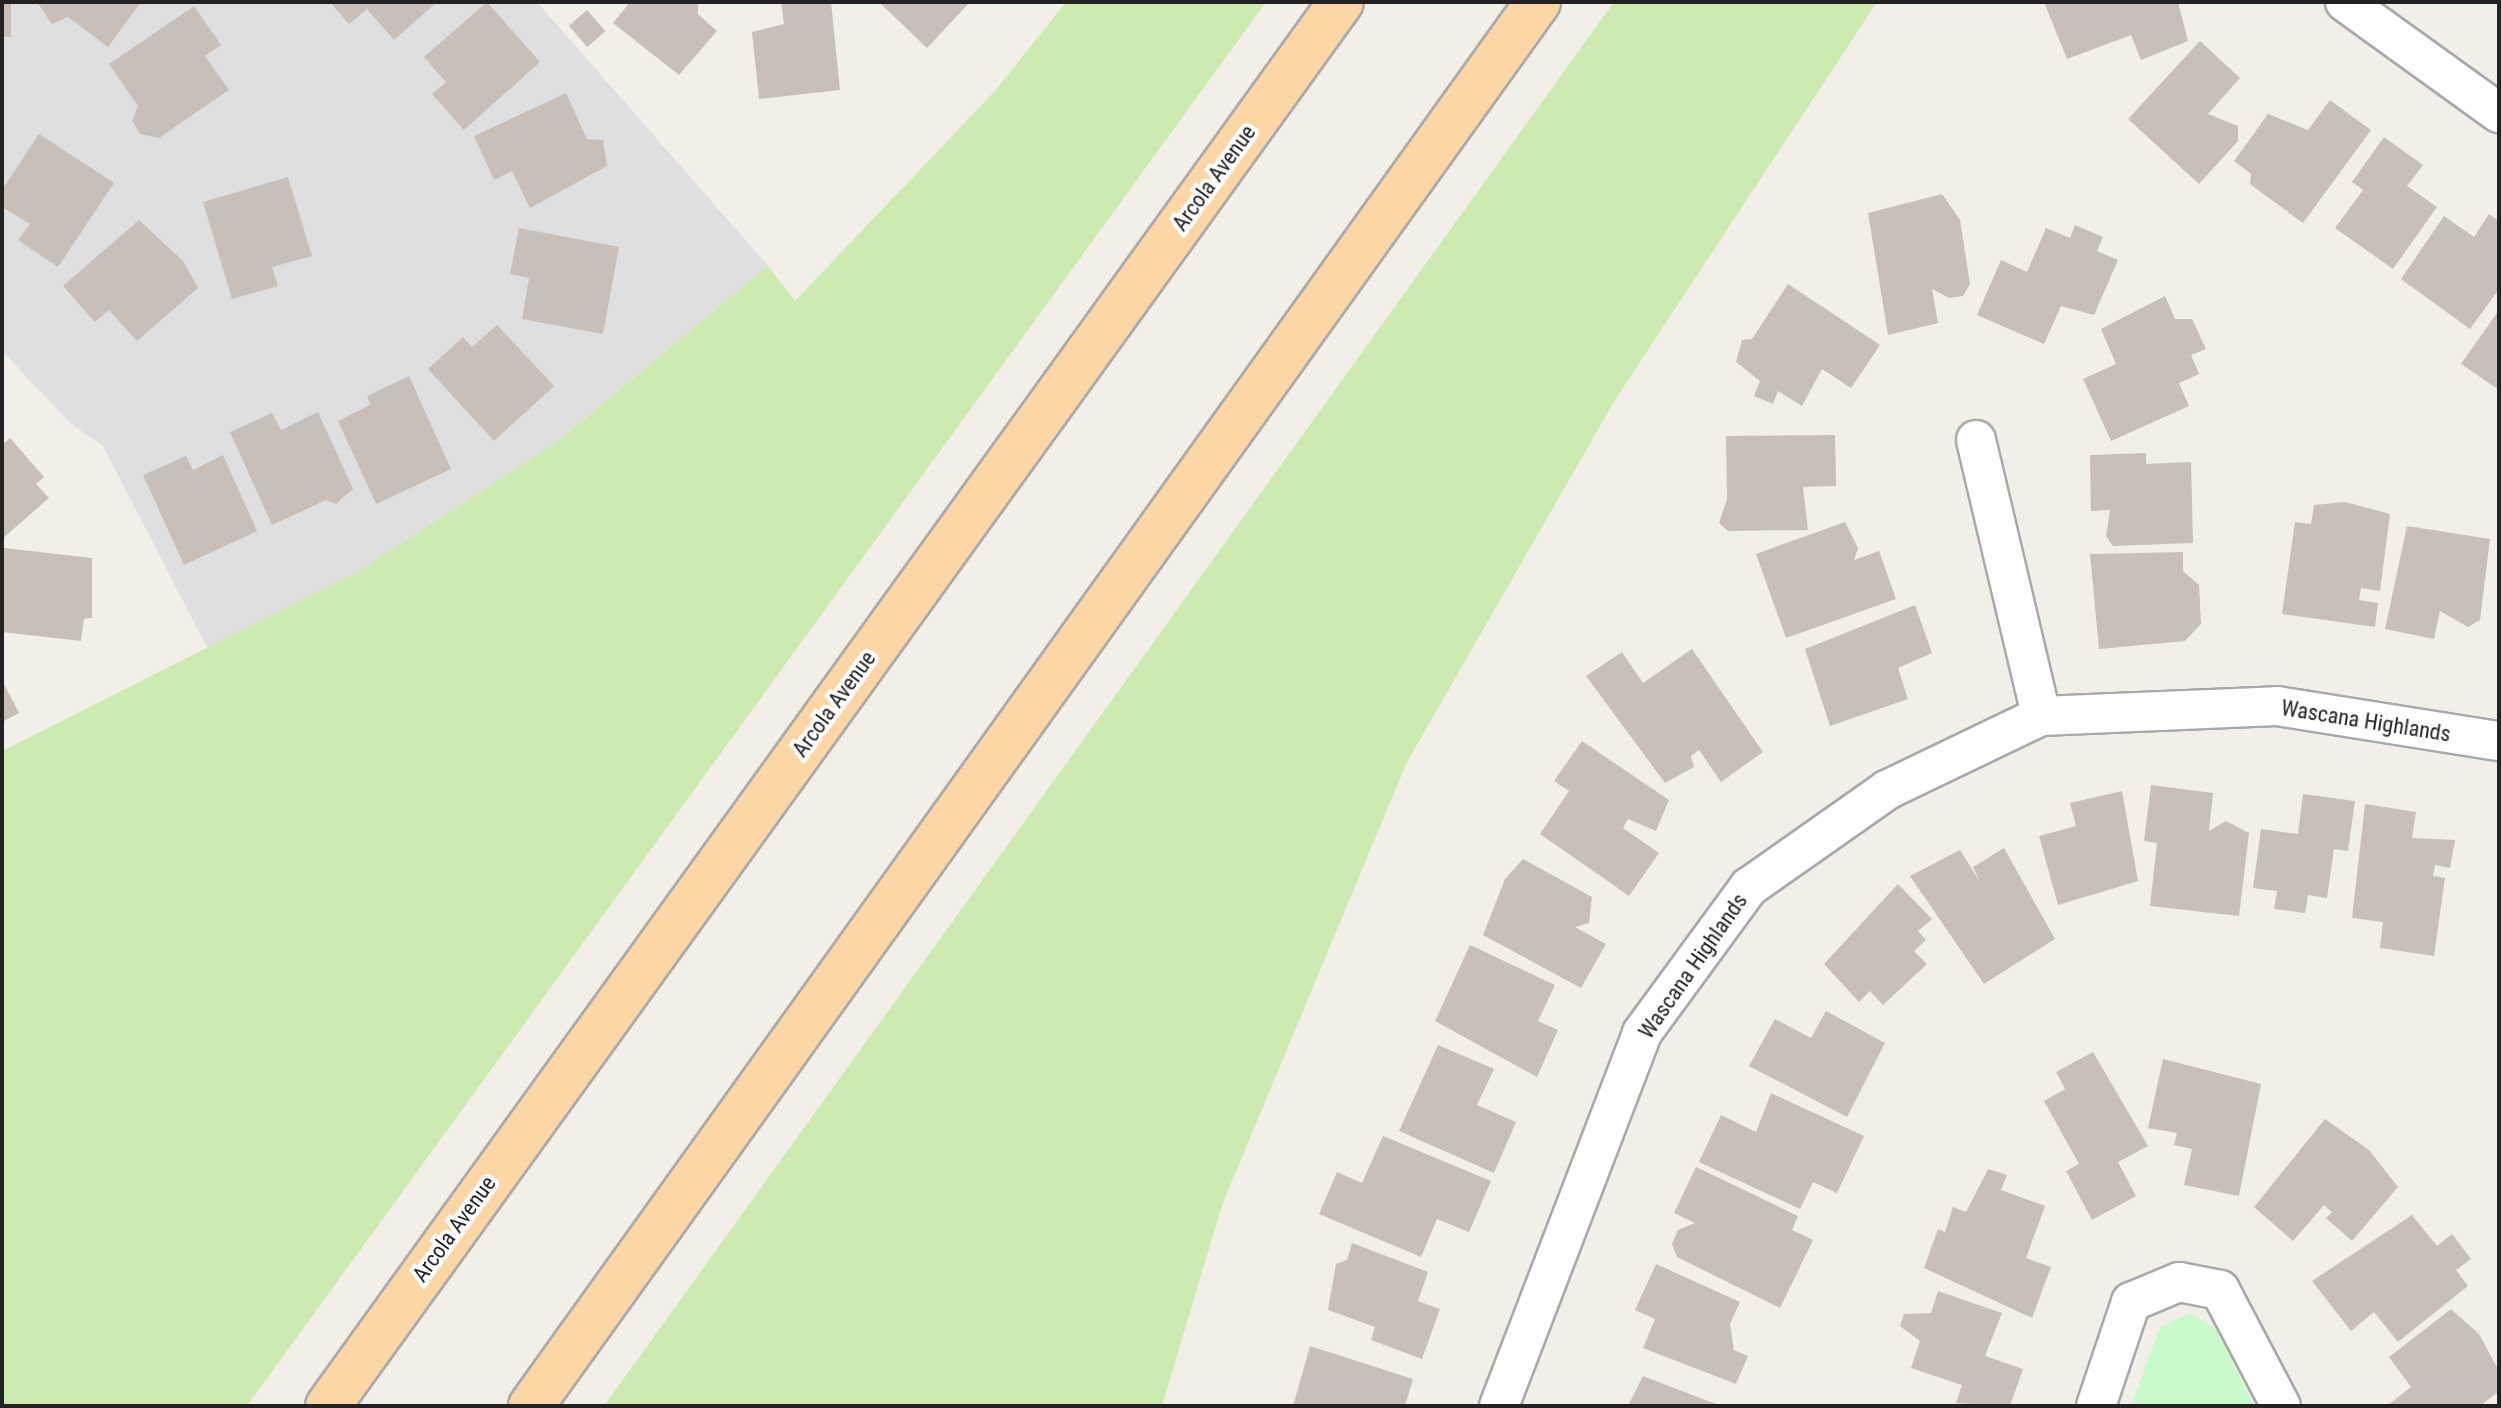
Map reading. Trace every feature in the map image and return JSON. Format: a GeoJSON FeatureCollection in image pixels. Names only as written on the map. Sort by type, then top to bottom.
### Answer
{"type":"FeatureCollection","features":[{"type":"Feature","properties":{"kind":"main road","name":"Arcola Avenue"},"geometry":{"type":"LineString","coordinates":[[328,1406],[1341,2]]}},
{"type":"Feature","properties":{"kind":"main road"},"geometry":{"type":"LineString","coordinates":[[531,1406],[1538,2]]}},
{"type":"Feature","properties":{"kind":"street"},"geometry":{"type":"LineString","coordinates":[[2345,2],[2499,113]]}},
{"type":"Feature","properties":{"kind":"street"},"geometry":{"type":"LineString","coordinates":[[1976,440],[2041,716]]}},
{"type":"Feature","properties":{"kind":"street","name":"Wascana Highlands"},"geometry":{"type":"LineString","coordinates":[[1499,1406],[1642,1033],[1749,887],[1887,790],[2041,716],[2277,706],[2499,741]]}},
{"type":"Feature","properties":{"kind":"street"},"geometry":{"type":"LineString","coordinates":[[2096,1406],[2131,1302],[2179,1282],[2220,1290],[2281,1406]]}},
{"type":"Feature","properties":{"kind":"shaded area"},"geometry":{"type":"Polygon","coordinates":[[[2,2],[537,2],[768,266],[557,442],[356,573],[209,651],[103,446],[70,423],[2,351],[2,2]]]}},
{"type":"Feature","properties":{"kind":"green space"},"geometry":{"type":"Polygon","coordinates":[[[1066,2],[1266,2],[247,1406],[2,1406],[2,751],[356,573],[557,442],[768,266],[795,301],[994,92],[1066,2]]]}},
{"type":"Feature","properties":{"kind":"green space"},"geometry":{"type":"Polygon","coordinates":[[[1614,2],[1877,2],[1615,400],[1407,762],[1222,1205],[1162,1406],[604,1406],[1614,2]]]}},
{"type":"Feature","properties":{"kind":"green space"},"geometry":{"type":"Polygon","coordinates":[[[2190,1313],[2215,1328],[2254,1406],[2131,1406],[2160,1327],[2190,1313]]]}},
{"type":"Feature","properties":{"kind":"building"},"geometry":{"type":"Polygon","coordinates":[[[2,2],[11,2],[11,37],[2,37],[2,2]]]}},
{"type":"Feature","properties":{"kind":"building"},"geometry":{"type":"Polygon","coordinates":[[[37,2],[141,2],[108,47],[68,17],[52,24],[37,2]]]}},
{"type":"Feature","properties":{"kind":"building"},"geometry":{"type":"Polygon","coordinates":[[[330,2],[437,2],[394,40],[367,9],[349,24],[330,2]]]}},
{"type":"Feature","properties":{"kind":"building"},"geometry":{"type":"Polygon","coordinates":[[[487,2],[540,62],[464,130],[432,94],[446,82],[424,57],[487,2]]]}},
{"type":"Feature","properties":{"kind":"building"},"geometry":{"type":"Polygon","coordinates":[[[630,2],[698,2],[698,14],[717,31],[679,75],[613,23],[630,2]]]}},
{"type":"Feature","properties":{"kind":"building"},"geometry":{"type":"Polygon","coordinates":[[[781,2],[831,2],[840,90],[759,99],[752,32],[784,24],[781,2]]]}},
{"type":"Feature","properties":{"kind":"building"},"geometry":{"type":"Polygon","coordinates":[[[879,2],[970,2],[927,48],[879,2]]]}},
{"type":"Feature","properties":{"kind":"building"},"geometry":{"type":"Polygon","coordinates":[[[2044,2],[2178,2],[2188,41],[2141,60],[2131,35],[2067,59],[2044,2]]]}},
{"type":"Feature","properties":{"kind":"building"},"geometry":{"type":"Polygon","coordinates":[[[194,6],[221,45],[205,56],[229,90],[159,138],[140,134],[132,121],[138,106],[109,64],[194,6]]]}},
{"type":"Feature","properties":{"kind":"building"},"geometry":{"type":"Polygon","coordinates":[[[587,10],[605,31],[587,47],[569,26],[587,10]]]}},
{"type":"Feature","properties":{"kind":"building"},"geometry":{"type":"Polygon","coordinates":[[[2200,41],[2240,78],[2208,114],[2238,126],[2238,141],[2199,184],[2128,119],[2200,41]]]}},
{"type":"Feature","properties":{"kind":"building"},"geometry":{"type":"Polygon","coordinates":[[[566,93],[587,139],[603,140],[607,166],[530,208],[512,171],[494,180],[474,136],[566,93]]]}},
{"type":"Feature","properties":{"kind":"building"},"geometry":{"type":"Polygon","coordinates":[[[2330,100],[2371,130],[2303,223],[2250,184],[2251,174],[2234,161],[2268,114],[2308,130],[2330,100]]]}},
{"type":"Feature","properties":{"kind":"building"},"geometry":{"type":"Polygon","coordinates":[[[39,134],[114,183],[58,267],[18,240],[30,224],[2,207],[2,190],[39,134]]]}},
{"type":"Feature","properties":{"kind":"building"},"geometry":{"type":"Polygon","coordinates":[[[2384,137],[2423,165],[2407,186],[2437,207],[2393,269],[2335,228],[2363,190],[2352,182],[2384,137]]]}},
{"type":"Feature","properties":{"kind":"building"},"geometry":{"type":"Polygon","coordinates":[[[288,177],[312,256],[272,267],[278,286],[232,299],[203,202],[288,177]]]}},
{"type":"Feature","properties":{"kind":"building"},"geometry":{"type":"Polygon","coordinates":[[[1942,194],[1960,220],[1970,284],[1963,296],[1949,298],[1932,289],[1938,323],[1888,335],[1868,213],[1942,194]]]}},
{"type":"Feature","properties":{"kind":"building"},"geometry":{"type":"Polygon","coordinates":[[[2489,214],[2499,221],[2499,289],[2470,329],[2401,279],[2444,216],[2474,237],[2489,214]]]}},
{"type":"Feature","properties":{"kind":"building"},"geometry":{"type":"Polygon","coordinates":[[[139,220],[183,261],[198,288],[137,341],[109,310],[95,322],[63,286],[139,220]]]}},
{"type":"Feature","properties":{"kind":"building"},"geometry":{"type":"Polygon","coordinates":[[[2075,225],[2103,237],[2097,251],[2118,260],[2094,315],[2061,306],[2044,344],[1977,315],[2001,260],[2027,272],[2046,228],[2070,238],[2075,225]]]}},
{"type":"Feature","properties":{"kind":"building"},"geometry":{"type":"Polygon","coordinates":[[[519,228],[619,247],[603,334],[522,319],[529,278],[510,274],[519,228]]]}},
{"type":"Feature","properties":{"kind":"building"},"geometry":{"type":"Polygon","coordinates":[[[1788,284],[1880,345],[1851,388],[1822,369],[1802,406],[1778,391],[1773,404],[1754,396],[1760,381],[1736,362],[1742,340],[1752,339],[1788,284]]]}},
{"type":"Feature","properties":{"kind":"building"},"geometry":{"type":"Polygon","coordinates":[[[2165,296],[2175,319],[2192,319],[2206,349],[2191,355],[2199,374],[2179,383],[2189,406],[2111,441],[2083,379],[2116,364],[2101,329],[2165,296]]]}},
{"type":"Feature","properties":{"kind":"building"},"geometry":{"type":"Polygon","coordinates":[[[2499,310],[2499,390],[2461,364],[2499,310]]]}},
{"type":"Feature","properties":{"kind":"building"},"geometry":{"type":"Polygon","coordinates":[[[497,325],[554,386],[494,441],[428,369],[463,337],[472,347],[497,325]]]}},
{"type":"Feature","properties":{"kind":"building"},"geometry":{"type":"Polygon","coordinates":[[[409,376],[451,469],[376,504],[338,421],[370,405],[367,396],[409,376]]]}},
{"type":"Feature","properties":{"kind":"building"},"geometry":{"type":"Polygon","coordinates":[[[318,412],[353,489],[336,504],[326,500],[272,525],[230,432],[272,413],[281,430],[318,412]]]}},
{"type":"Feature","properties":{"kind":"building"},"geometry":{"type":"Polygon","coordinates":[[[1835,435],[1836,486],[1803,487],[1808,530],[1728,531],[1719,523],[1727,499],[1726,436],[1835,435]]]}},
{"type":"Feature","properties":{"kind":"building"},"geometry":{"type":"Polygon","coordinates":[[[10,438],[44,477],[36,484],[49,498],[2,539],[2,445],[10,438]]]}},
{"type":"Feature","properties":{"kind":"building"},"geometry":{"type":"Polygon","coordinates":[[[2146,453],[2146,464],[2191,462],[2193,543],[2113,546],[2106,536],[2110,510],[2091,511],[2090,455],[2146,453]]]}},
{"type":"Feature","properties":{"kind":"building"},"geometry":{"type":"Polygon","coordinates":[[[223,455],[257,531],[184,565],[143,475],[186,456],[193,470],[223,455]]]}},
{"type":"Feature","properties":{"kind":"building"},"geometry":{"type":"Polygon","coordinates":[[[2345,502],[2390,514],[2380,591],[2361,588],[2359,600],[2378,603],[2375,627],[2282,614],[2295,522],[2311,524],[2314,505],[2345,502]]]}},
{"type":"Feature","properties":{"kind":"building"},"geometry":{"type":"Polygon","coordinates":[[[1845,522],[1858,548],[1854,560],[1879,551],[1896,599],[1786,638],[1756,554],[1845,522]]]}},
{"type":"Feature","properties":{"kind":"building"},"geometry":{"type":"Polygon","coordinates":[[[2407,526],[2490,539],[2480,620],[2468,627],[2440,611],[2434,639],[2385,629],[2407,526]]]}},
{"type":"Feature","properties":{"kind":"building"},"geometry":{"type":"Polygon","coordinates":[[[4,548],[92,558],[92,618],[84,619],[81,641],[2,632],[4,548]]]}},
{"type":"Feature","properties":{"kind":"building"},"geometry":{"type":"Polygon","coordinates":[[[2183,552],[2183,571],[2199,585],[2201,624],[2185,641],[2099,649],[2090,554],[2183,552]]]}},
{"type":"Feature","properties":{"kind":"building"},"geometry":{"type":"Polygon","coordinates":[[[1915,605],[1932,653],[1898,668],[1908,699],[1830,726],[1805,649],[1915,605]]]}},
{"type":"Feature","properties":{"kind":"building"},"geometry":{"type":"Polygon","coordinates":[[[1692,649],[1763,752],[1721,782],[1699,750],[1691,756],[1694,767],[1665,783],[1586,676],[1622,652],[1643,683],[1692,649]]]}},
{"type":"Feature","properties":{"kind":"building"},"geometry":{"type":"Polygon","coordinates":[[[2,680],[19,713],[2,722],[2,680]]]}},
{"type":"Feature","properties":{"kind":"building"},"geometry":{"type":"Polygon","coordinates":[[[1582,741],[1669,800],[1656,831],[1628,819],[1623,828],[1659,853],[1629,896],[1540,834],[1569,791],[1554,781],[1582,741]]]}},
{"type":"Feature","properties":{"kind":"building"},"geometry":{"type":"Polygon","coordinates":[[[2151,785],[2213,793],[2209,831],[2226,821],[2249,833],[2239,916],[2150,906],[2157,843],[2144,841],[2151,785]]]}},
{"type":"Feature","properties":{"kind":"building"},"geometry":{"type":"Polygon","coordinates":[[[2122,791],[2138,881],[2058,905],[2039,836],[2076,826],[2070,803],[2122,791]]]}},
{"type":"Feature","properties":{"kind":"building"},"geometry":{"type":"Polygon","coordinates":[[[2303,794],[2355,801],[2348,851],[2334,849],[2327,898],[2308,895],[2305,913],[2274,909],[2277,891],[2253,888],[2261,829],[2298,834],[2303,794]]]}},
{"type":"Feature","properties":{"kind":"building"},"geometry":{"type":"Polygon","coordinates":[[[2365,804],[2416,812],[2412,838],[2455,840],[2450,868],[2435,865],[2433,876],[2445,878],[2434,956],[2380,948],[2383,922],[2352,918],[2365,804]]]}},
{"type":"Feature","properties":{"kind":"building"},"geometry":{"type":"Polygon","coordinates":[[[2004,848],[2055,939],[1984,984],[1910,876],[1960,850],[1980,882],[1973,867],[2004,848]]]}},
{"type":"Feature","properties":{"kind":"building"},"geometry":{"type":"Polygon","coordinates":[[[1523,859],[1592,897],[1589,923],[1575,927],[1606,944],[1581,988],[1483,935],[1505,879],[1523,859]]]}},
{"type":"Feature","properties":{"kind":"building"},"geometry":{"type":"Polygon","coordinates":[[[1898,884],[1932,919],[1918,931],[1926,940],[1914,951],[1927,964],[1883,1005],[1870,991],[1859,1002],[1824,964],[1898,884]]]}},
{"type":"Feature","properties":{"kind":"building"},"geometry":{"type":"Polygon","coordinates":[[[1470,945],[1555,985],[1538,1021],[1558,1030],[1537,1077],[1435,1021],[1470,945]]]}},
{"type":"Feature","properties":{"kind":"building"},"geometry":{"type":"Polygon","coordinates":[[[1826,1011],[1885,1043],[1847,1117],[1749,1066],[1775,1019],[1811,1038],[1826,1011]]]}},
{"type":"Feature","properties":{"kind":"building"},"geometry":{"type":"Polygon","coordinates":[[[1438,1045],[1494,1069],[1477,1105],[1516,1122],[1494,1173],[1399,1131],[1438,1045]]]}},
{"type":"Feature","properties":{"kind":"building"},"geometry":{"type":"Polygon","coordinates":[[[2093,1052],[2148,1146],[2118,1162],[2136,1196],[2092,1220],[2066,1171],[2079,1164],[2044,1101],[2065,1089],[2056,1072],[2093,1052]]]}},
{"type":"Feature","properties":{"kind":"building"},"geometry":{"type":"Polygon","coordinates":[[[2163,1059],[2261,1084],[2239,1196],[2184,1185],[2192,1149],[2174,1145],[2177,1133],[2148,1128],[2163,1059]]]}},
{"type":"Feature","properties":{"kind":"building"},"geometry":{"type":"Polygon","coordinates":[[[1771,1093],[1864,1136],[1837,1193],[1813,1182],[1800,1209],[1699,1162],[1721,1115],[1756,1132],[1771,1093]]]}},
{"type":"Feature","properties":{"kind":"building"},"geometry":{"type":"Polygon","coordinates":[[[2325,1119],[2369,1150],[2398,1187],[2352,1241],[2326,1218],[2332,1212],[2324,1205],[2293,1241],[2254,1207],[2325,1119]]]}},
{"type":"Feature","properties":{"kind":"building"},"geometry":{"type":"Polygon","coordinates":[[[1383,1136],[1491,1181],[1469,1232],[1437,1219],[1421,1257],[1319,1214],[1337,1172],[1362,1183],[1383,1136]]]}},
{"type":"Feature","properties":{"kind":"building"},"geometry":{"type":"Polygon","coordinates":[[[1696,1167],[1798,1216],[1792,1230],[1813,1240],[1780,1308],[1677,1257],[1672,1244],[1678,1230],[1695,1223],[1674,1213],[1696,1167]]]}},
{"type":"Feature","properties":{"kind":"building"},"geometry":{"type":"Polygon","coordinates":[[[1988,1169],[2007,1175],[2001,1190],[2045,1206],[2026,1258],[2051,1267],[2032,1318],[1924,1268],[1938,1229],[1945,1232],[1953,1207],[1966,1212],[1988,1169]]]}},
{"type":"Feature","properties":{"kind":"building"},"geometry":{"type":"Polygon","coordinates":[[[2412,1215],[2437,1246],[2452,1234],[2471,1259],[2456,1270],[2468,1286],[2398,1342],[2374,1312],[2351,1331],[2312,1281],[2412,1215]]]}},
{"type":"Feature","properties":{"kind":"building"},"geometry":{"type":"Polygon","coordinates":[[[1352,1243],[1428,1272],[1418,1301],[1440,1309],[1422,1359],[1371,1340],[1375,1327],[1328,1310],[1336,1264],[1347,1260],[1352,1243]]]}},
{"type":"Feature","properties":{"kind":"building"},"geometry":{"type":"Polygon","coordinates":[[[1656,1264],[1740,1302],[1730,1324],[1734,1350],[1748,1356],[1736,1384],[1643,1348],[1655,1319],[1635,1310],[1656,1264]]]}},
{"type":"Feature","properties":{"kind":"building"},"geometry":{"type":"Polygon","coordinates":[[[1938,1291],[2002,1313],[1985,1356],[2023,1369],[2010,1406],[1956,1403],[1962,1385],[1911,1368],[1920,1341],[1900,1326],[1904,1314],[1931,1313],[1938,1291]]]}},
{"type":"Feature","properties":{"kind":"building"},"geometry":{"type":"Polygon","coordinates":[[[2451,1309],[2479,1334],[2499,1371],[2499,1391],[2480,1406],[2387,1406],[2411,1387],[2389,1357],[2451,1309]]]}},
{"type":"Feature","properties":{"kind":"building"},"geometry":{"type":"Polygon","coordinates":[[[1310,1346],[1413,1379],[1405,1406],[1293,1406],[1310,1346]]]}},
{"type":"Feature","properties":{"kind":"building"},"geometry":{"type":"Polygon","coordinates":[[[1643,1376],[1721,1406],[1628,1406],[1643,1376]]]}}]}
